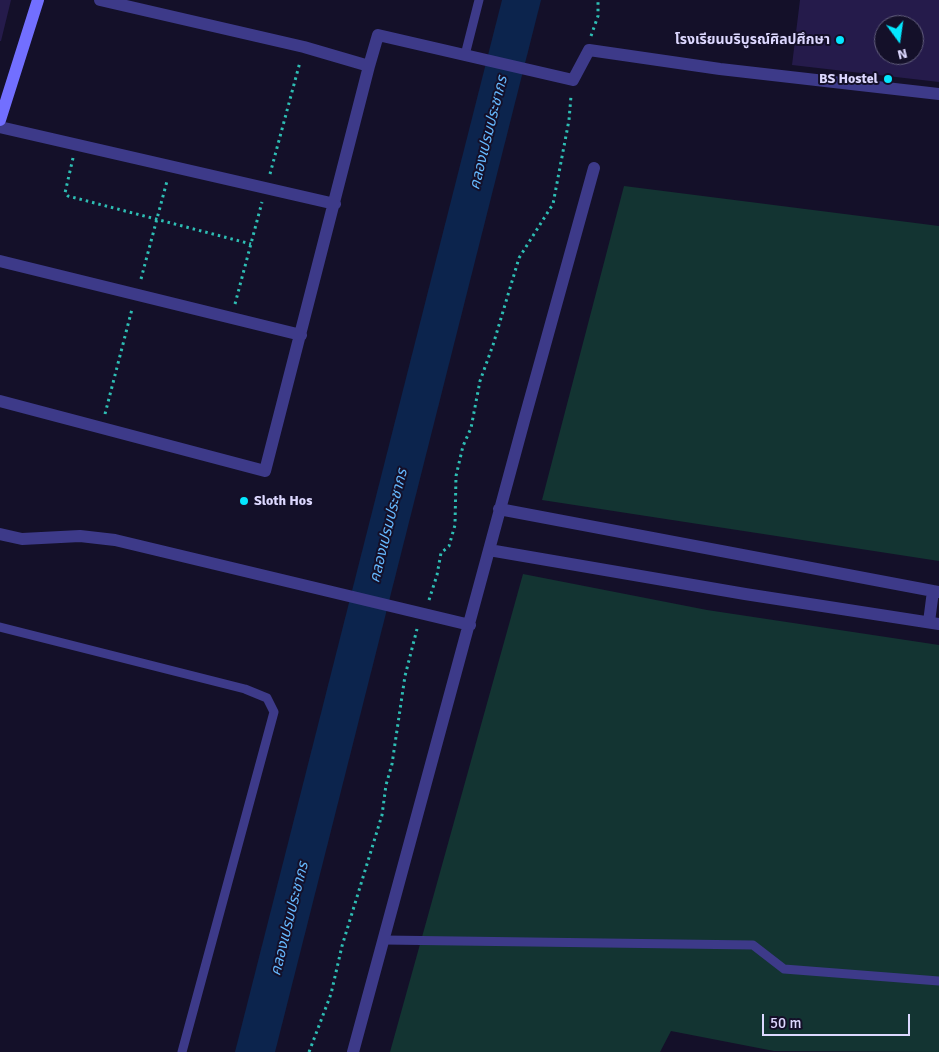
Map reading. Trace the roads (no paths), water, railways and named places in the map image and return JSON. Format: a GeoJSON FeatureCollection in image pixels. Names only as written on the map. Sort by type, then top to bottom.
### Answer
{"type":"FeatureCollection","features":[{"type":"Feature","properties":{"kind":"main road"},"geometry":{"type":"LineString","coordinates":[[0,120],[38,0]]}},
{"type":"Feature","properties":{"kind":"street"},"geometry":{"type":"LineString","coordinates":[[100,0],[304,47],[369,66]]}},
{"type":"Feature","properties":{"kind":"street"},"geometry":{"type":"LineString","coordinates":[[0,401],[263,471],[266,469],[378,35],[573,80],[589,50],[720,69],[939,94]]}},
{"type":"Feature","properties":{"kind":"street"},"geometry":{"type":"LineString","coordinates":[[0,127],[335,204]]}},
{"type":"Feature","properties":{"kind":"street"},"geometry":{"type":"LineString","coordinates":[[353,1052],[470,625],[499,509],[594,168]]}},
{"type":"Feature","properties":{"kind":"street"},"geometry":{"type":"LineString","coordinates":[[0,261],[300,335]]}},
{"type":"Feature","properties":{"kind":"street"},"geometry":{"type":"LineString","coordinates":[[489,550],[745,594],[934,623],[936,591],[499,509]]}},
{"type":"Feature","properties":{"kind":"street"},"geometry":{"type":"LineString","coordinates":[[0,534],[22,538],[80,536],[115,540],[470,625]]}},
{"type":"Feature","properties":{"kind":"lane"},"geometry":{"type":"LineString","coordinates":[[465,55],[479,0]]}},
{"type":"Feature","properties":{"kind":"lane"},"geometry":{"type":"LineString","coordinates":[[0,627],[245,689],[267,698],[274,712],[182,1052]]}},
{"type":"Feature","properties":{"kind":"lane"},"geometry":{"type":"LineString","coordinates":[[384,940],[753,945],[784,969],[939,981]]}},
{"type":"Feature","properties":{"kind":"water","name":"คลองเปรมประชากร"},"geometry":{"type":"Polygon","coordinates":[[[502,0],[541,0],[275,1052],[235,1052],[502,0]]]}},
{"type":"Feature","properties":{"kind":"place","name":"โรงเรียนบริบูรณ์ศิลปศึกษา"},"geometry":{"type":"Point","coordinates":[840,40]}},
{"type":"Feature","properties":{"kind":"place","name":"BS Hostel"},"geometry":{"type":"Point","coordinates":[888,79]}},
{"type":"Feature","properties":{"kind":"place","name":"Sloth Hos"},"geometry":{"type":"Point","coordinates":[244,501]}}]}
